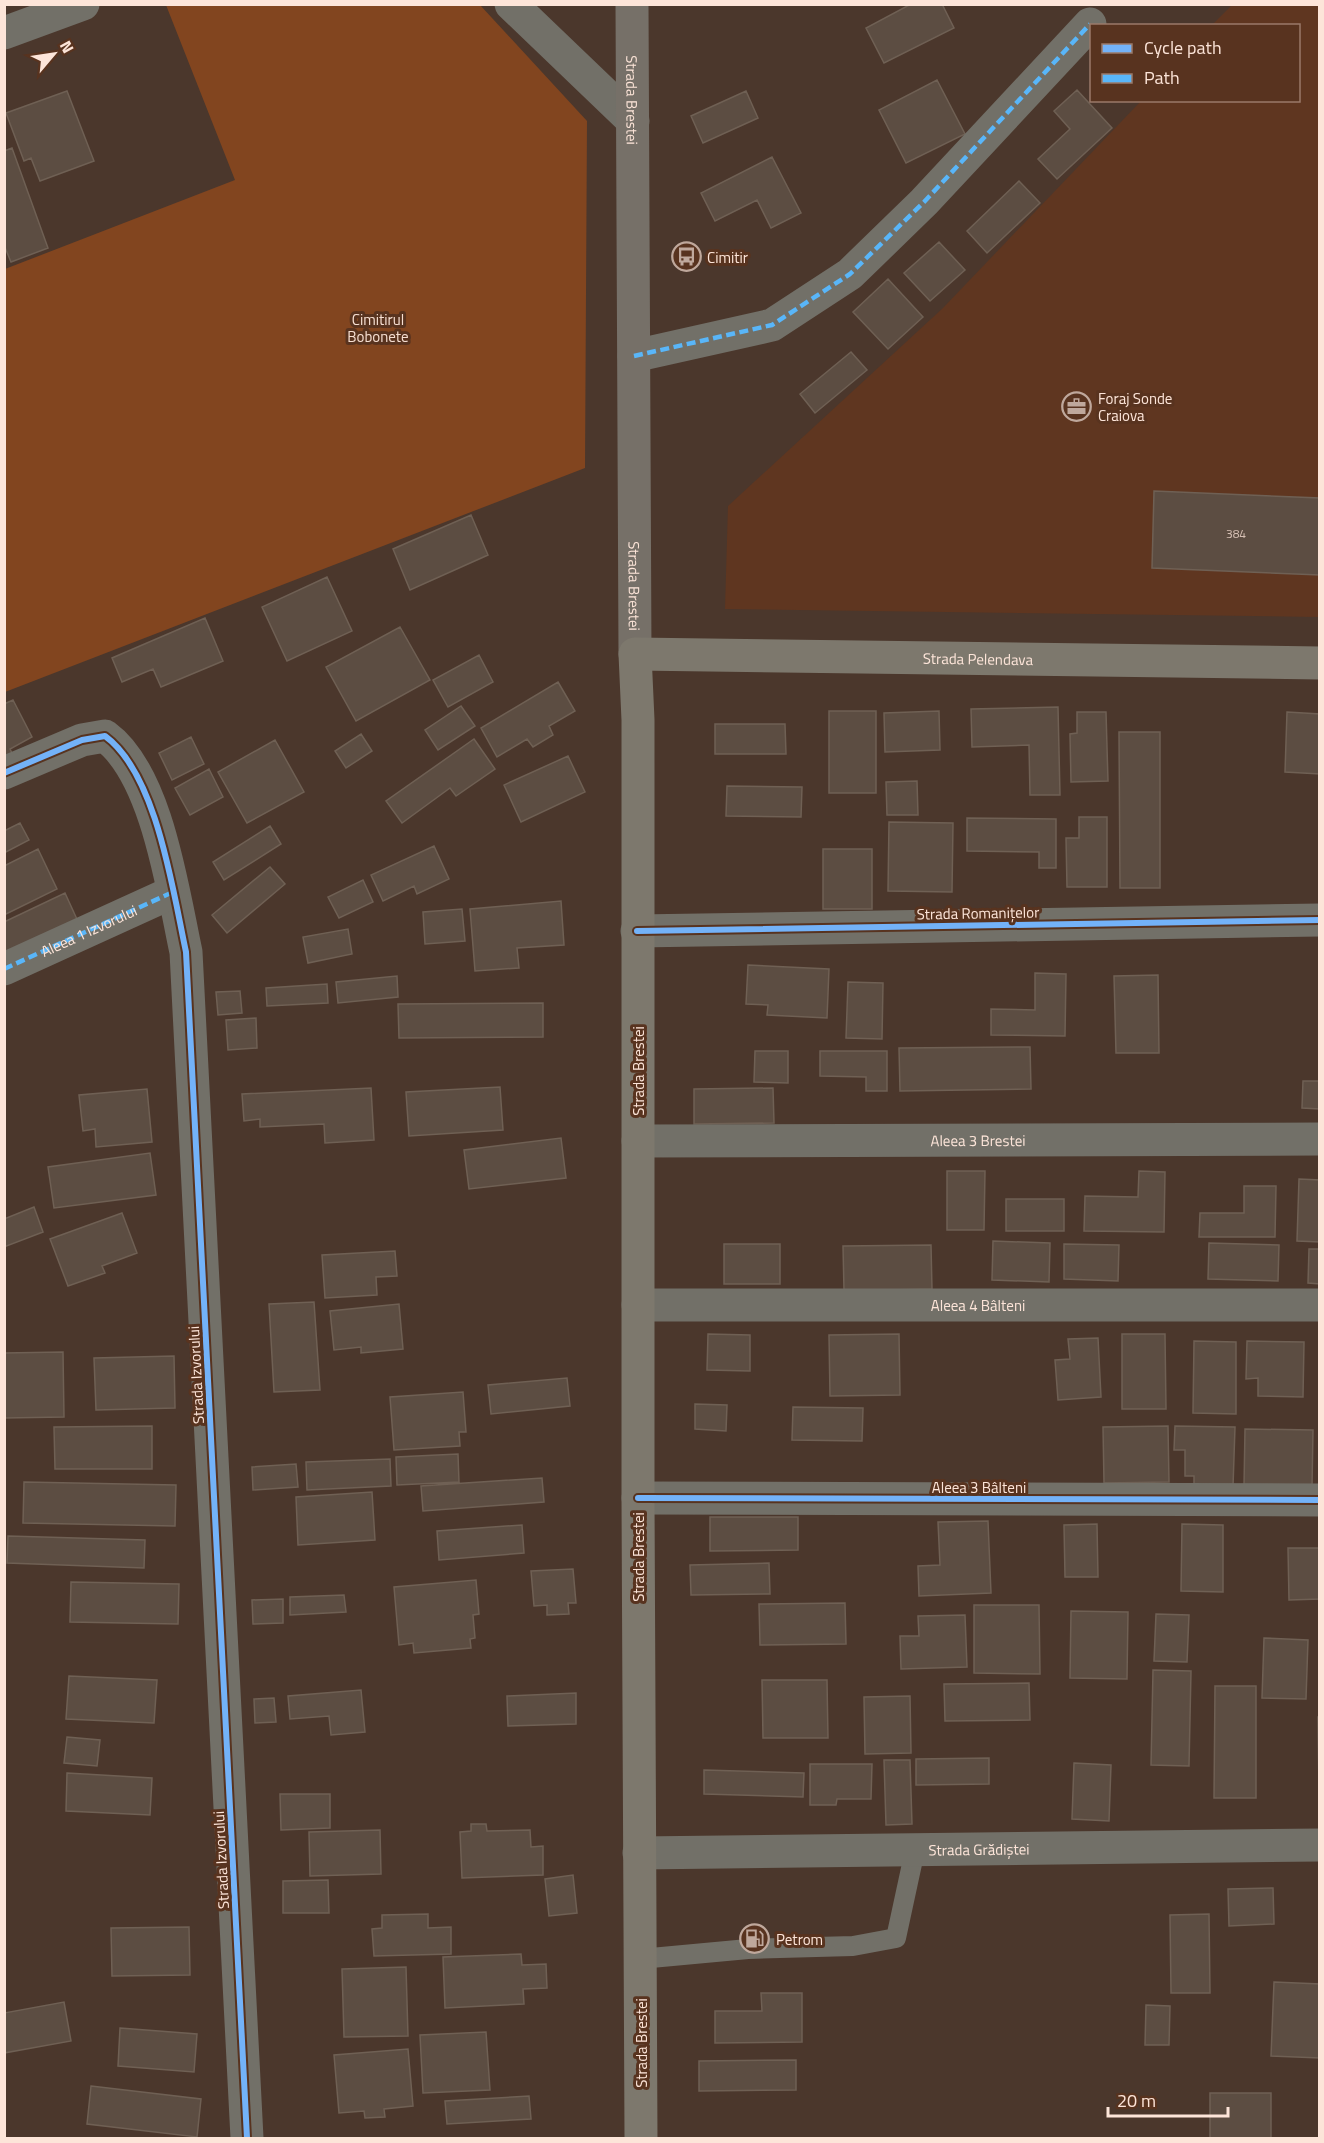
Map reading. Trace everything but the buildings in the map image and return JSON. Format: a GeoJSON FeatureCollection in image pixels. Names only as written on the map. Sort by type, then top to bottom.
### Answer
{"type":"FeatureCollection","features":[{"type":"Feature","properties":{"kind":"main road","name":"Strada Brestei"},"geometry":{"type":"LineString","coordinates":[[632,4],[635,654],[638,720],[641,2139]]}},
{"type":"Feature","properties":{"kind":"main road","name":"Strada Pelendava"},"geometry":{"type":"LineString","coordinates":[[635,654],[1320,663]]}},
{"type":"Feature","properties":{"kind":"street"},"geometry":{"type":"LineString","coordinates":[[4,33],[83,4]]}},
{"type":"Feature","properties":{"kind":"street"},"geometry":{"type":"LineString","coordinates":[[511,4],[633,121]]}},
{"type":"Feature","properties":{"kind":"street"},"geometry":{"type":"LineString","coordinates":[[634,356],[772,325],[850,274],[924,202],[1090,24]]}},
{"type":"Feature","properties":{"kind":"street","name":"Strada Izvorului"},"geometry":{"type":"LineString","coordinates":[[4,773],[82,740],[105,736],[114,743],[146,793],[162,842],[186,952],[247,2139]]}},
{"type":"Feature","properties":{"kind":"street","name":"Aleea 1 Izvorului"},"geometry":{"type":"LineString","coordinates":[[4,969],[173,892]]}},
{"type":"Feature","properties":{"kind":"street","name":"Strada Romanițelor"},"geometry":{"type":"LineString","coordinates":[[637,930],[1320,920]]}},
{"type":"Feature","properties":{"kind":"street","name":"Aleea 3 Brestei"},"geometry":{"type":"LineString","coordinates":[[638,1141],[1320,1139]]}},
{"type":"Feature","properties":{"kind":"street","name":"Aleea 4 Bâlteni"},"geometry":{"type":"LineString","coordinates":[[638,1305],[1320,1305]]}},
{"type":"Feature","properties":{"kind":"street","name":"Aleea 3 Bâlteni"},"geometry":{"type":"LineString","coordinates":[[638,1498],[1320,1500]]}},
{"type":"Feature","properties":{"kind":"street","name":"Strada Grădiștei"},"geometry":{"type":"LineString","coordinates":[[639,1852],[1320,1845]]}},
{"type":"Feature","properties":{"kind":"lane"},"geometry":{"type":"LineString","coordinates":[[640,1959],[748,1949],[853,1946],[896,1938],[915,1850]]}},
{"type":"Feature","properties":{"kind":"shaded area","name":"Foraj Sonde Craiova"},"geometry":{"type":"Polygon","coordinates":[[[1232,5],[1319,5],[1319,617],[725,609],[728,506],[943,308],[1140,102],[1300,102],[1300,24],[1213,24],[1232,5]]]}},
{"type":"Feature","properties":{"kind":"green space","name":"Cimitirul Bobonete"},"geometry":{"type":"Polygon","coordinates":[[[166,5],[480,5],[587,121],[585,468],[5,692],[5,269],[235,180],[166,5]]]}},
{"type":"Feature","properties":{"kind":"marked path"},"geometry":{"type":"LineString","coordinates":[[634,356],[772,325],[850,274],[924,202],[1090,24]]}},
{"type":"Feature","properties":{"kind":"marked path"},"geometry":{"type":"LineString","coordinates":[[4,969],[173,892]]}},
{"type":"Feature","properties":{"kind":"cycle path"},"geometry":{"type":"LineString","coordinates":[[4,773],[82,740],[105,736],[123,754],[138,777],[150,805],[168,867],[186,952],[247,2138]]}},
{"type":"Feature","properties":{"kind":"cycle path"},"geometry":{"type":"LineString","coordinates":[[637,931],[1320,920]]}},
{"type":"Feature","properties":{"kind":"cycle path"},"geometry":{"type":"LineString","coordinates":[[638,1498],[1320,1500]]}},
{"type":"Feature","properties":{"kind":"place","name":"Cimitir"},"geometry":{"type":"Point","coordinates":[686,257]}},
{"type":"Feature","properties":{"kind":"place","name":"Foraj Sonde Craiova"},"geometry":{"type":"Point","coordinates":[1077,407]}},
{"type":"Feature","properties":{"kind":"place","name":"Petrom"},"geometry":{"type":"Point","coordinates":[755,1939]}}]}
